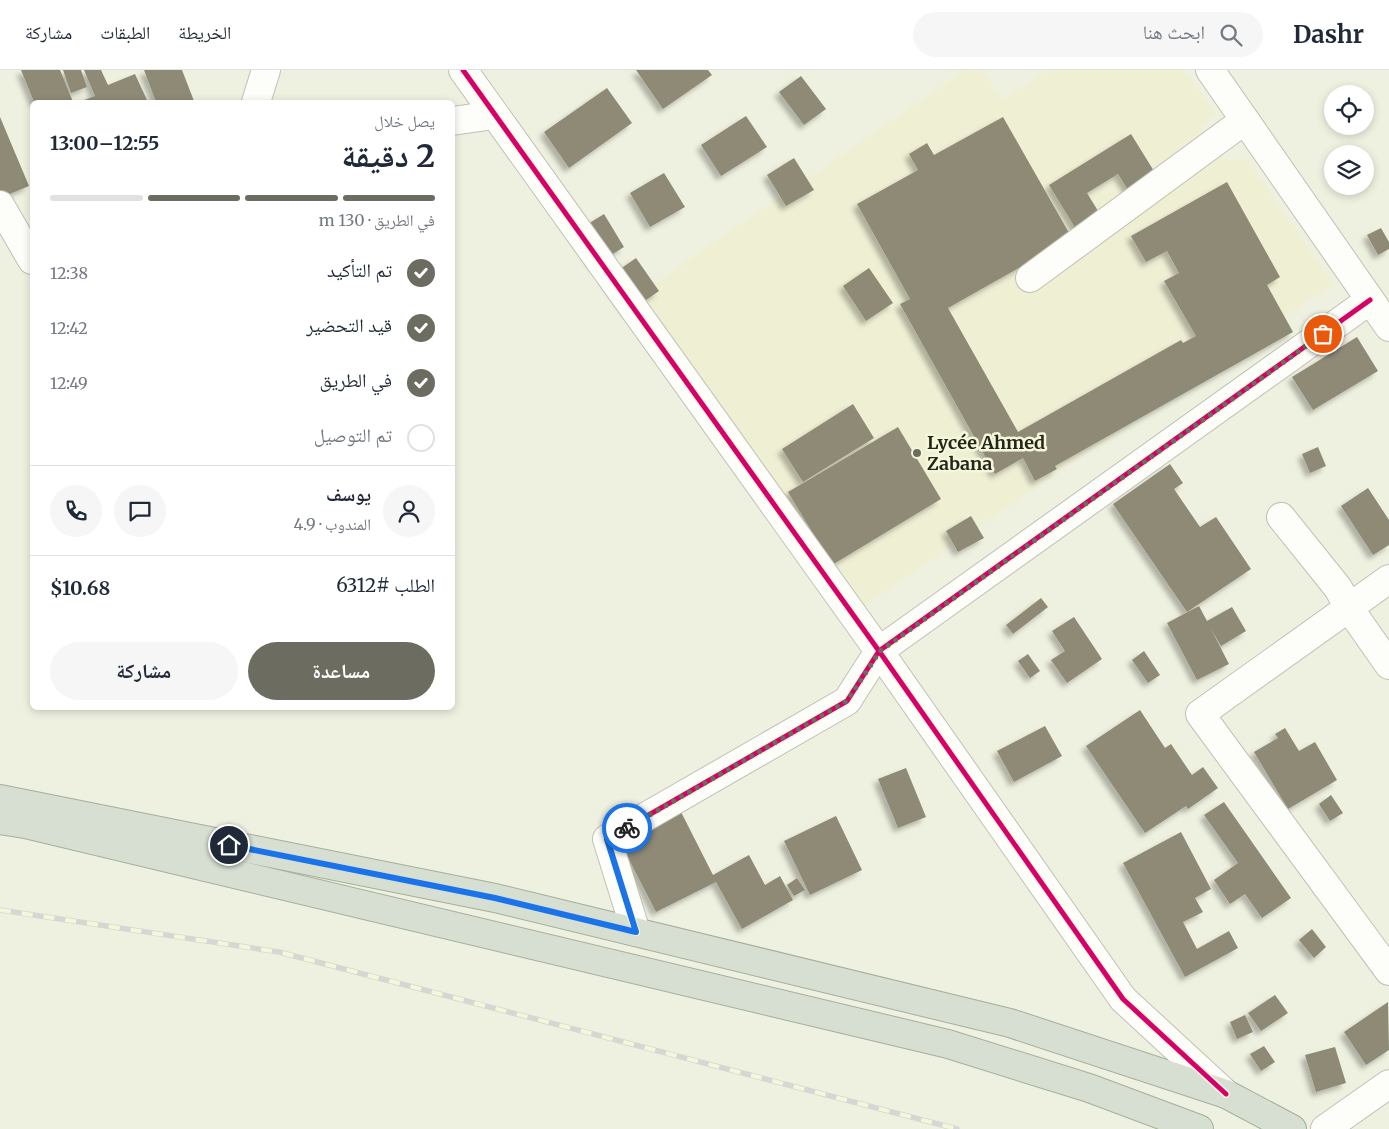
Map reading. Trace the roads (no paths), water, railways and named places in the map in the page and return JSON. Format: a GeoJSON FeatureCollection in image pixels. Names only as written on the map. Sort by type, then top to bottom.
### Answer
{"type":"FeatureCollection","features":[{"type":"Feature","properties":{"kind":"highway"},"geometry":{"type":"LineString","coordinates":[[0,799],[495,898],[1010,1023],[1226,1094],[1292,1129]]}},
{"type":"Feature","properties":{"kind":"highway"},"geometry":{"type":"LineString","coordinates":[[0,820],[948,1044],[1089,1088],[1199,1129]]}},
{"type":"Feature","properties":{"kind":"street"},"geometry":{"type":"LineString","coordinates":[[257,100],[266,70]]}},
{"type":"Feature","properties":{"kind":"street"},"geometry":{"type":"LineString","coordinates":[[463,70],[880,651],[1123,998],[1226,1094]]}},
{"type":"Feature","properties":{"kind":"street"},"geometry":{"type":"LineString","coordinates":[[1210,70],[1389,327]]}},
{"type":"Feature","properties":{"kind":"street"},"geometry":{"type":"LineString","coordinates":[[455,121],[494,115]]}},
{"type":"Feature","properties":{"kind":"street"},"geometry":{"type":"LineString","coordinates":[[1030,278],[1245,120]]}},
{"type":"Feature","properties":{"kind":"street"},"geometry":{"type":"LineString","coordinates":[[0,205],[30,257]]}},
{"type":"Feature","properties":{"kind":"street"},"geometry":{"type":"LineString","coordinates":[[636,932],[607,839],[847,701],[880,651],[1370,300]]}},
{"type":"Feature","properties":{"kind":"street"},"geometry":{"type":"LineString","coordinates":[[1282,518],[1338,588],[1349,608],[1389,665]]}},
{"type":"Feature","properties":{"kind":"street"},"geometry":{"type":"LineString","coordinates":[[1389,579],[1200,714],[1389,971]]}},
{"type":"Feature","properties":{"kind":"street"},"geometry":{"type":"LineString","coordinates":[[1325,1129],[1389,1084]]}},
{"type":"Feature","properties":{"kind":"railway"},"geometry":{"type":"LineString","coordinates":[[0,910],[279,952],[957,1129]]}},
{"type":"Feature","properties":{"kind":"place","name":"Lycée Ahmed Zabana"},"geometry":{"type":"Point","coordinates":[917,453]}}]}
